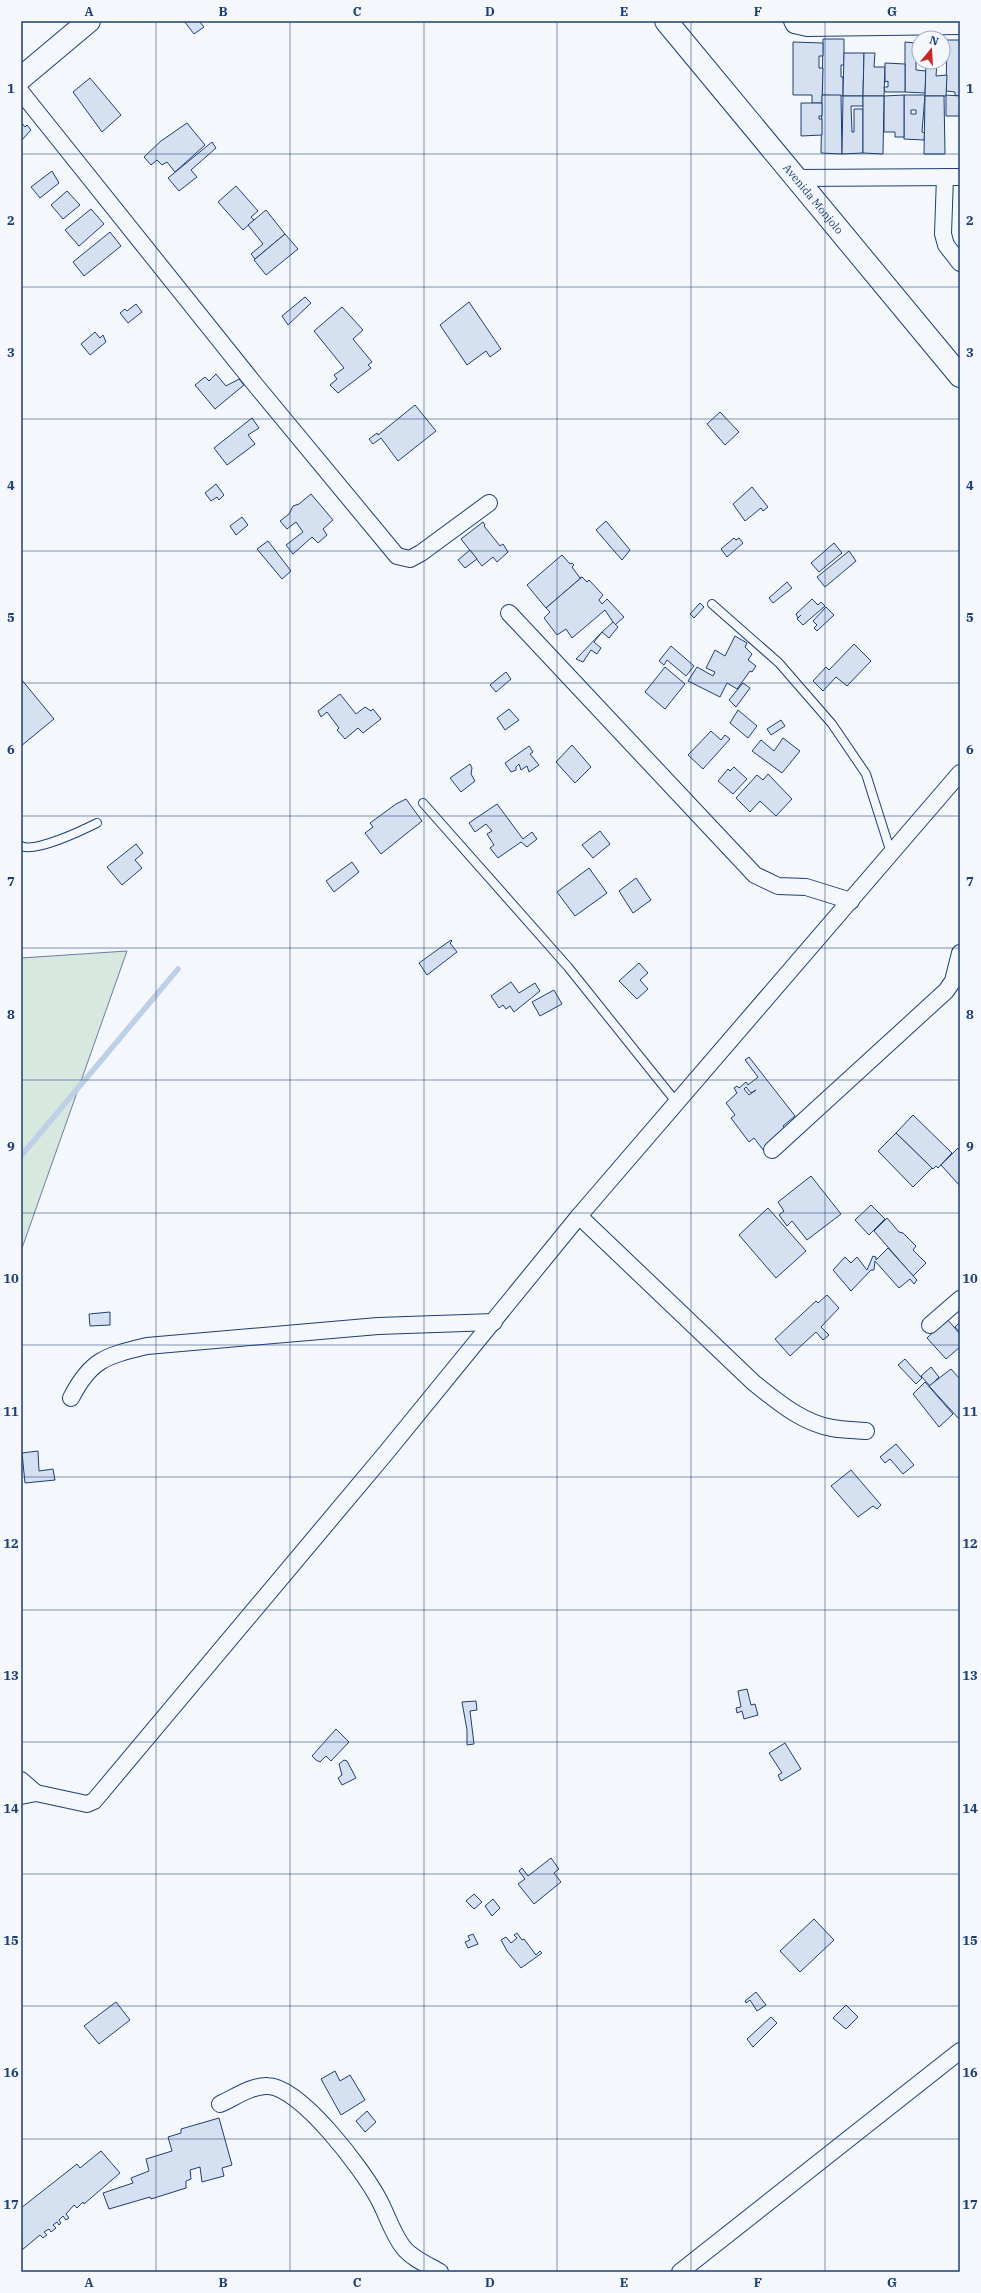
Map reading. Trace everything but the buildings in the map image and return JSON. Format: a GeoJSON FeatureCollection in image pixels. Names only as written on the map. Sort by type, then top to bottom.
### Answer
{"type":"FeatureCollection","features":[{"type":"Feature","properties":{"kind":"street"},"geometry":{"type":"LineString","coordinates":[[21,78],[89,21]]}},
{"type":"Feature","properties":{"kind":"street","name":"Avenida Monjolo"},"geometry":{"type":"LineString","coordinates":[[666,21],[960,376]]}},
{"type":"Feature","properties":{"kind":"street"},"geometry":{"type":"LineString","coordinates":[[792,21],[799,27],[807,28],[909,24],[960,26]]}},
{"type":"Feature","properties":{"kind":"street"},"geometry":{"type":"LineString","coordinates":[[21,92],[253,382],[397,556],[410,559],[422,553],[488,503]]}},
{"type":"Feature","properties":{"kind":"street"},"geometry":{"type":"LineString","coordinates":[[795,178],[952,177],[943,234],[946,245],[960,263]]}},
{"type":"Feature","properties":{"kind":"street"},"geometry":{"type":"LineString","coordinates":[[508,613],[755,875],[778,886],[806,887],[851,901]]}},
{"type":"Feature","properties":{"kind":"street"},"geometry":{"type":"LineString","coordinates":[[25,1787],[87,1804],[94,1801],[494,1322],[579,1216],[960,774]]}},
{"type":"Feature","properties":{"kind":"street"},"geometry":{"type":"LineString","coordinates":[[772,1150],[946,991],[953,980],[960,953]]}},
{"type":"Feature","properties":{"kind":"street"},"geometry":{"type":"LineString","coordinates":[[579,1216],[754,1383],[779,1403],[808,1420],[831,1428],[866,1431]]}},
{"type":"Feature","properties":{"kind":"street"},"geometry":{"type":"LineString","coordinates":[[930,1325],[960,1299]]}},
{"type":"Feature","properties":{"kind":"street"},"geometry":{"type":"LineString","coordinates":[[71,1398],[81,1377],[93,1366],[116,1354],[147,1346],[378,1326],[494,1322]]}},
{"type":"Feature","properties":{"kind":"street"},"geometry":{"type":"LineString","coordinates":[[680,2272],[960,2051]]}},
{"type":"Feature","properties":{"kind":"street"},"geometry":{"type":"LineString","coordinates":[[220,2104],[251,2090],[268,2086],[279,2088],[288,2093],[317,2118],[354,2162],[378,2197],[403,2247],[440,2272]]}},
{"type":"Feature","properties":{"kind":"lane"},"geometry":{"type":"LineString","coordinates":[[712,604],[780,663],[832,724],[866,774],[892,854]]}},
{"type":"Feature","properties":{"kind":"lane"},"geometry":{"type":"LineString","coordinates":[[423,803],[568,967],[677,1104]]}},
{"type":"Feature","properties":{"kind":"lane"},"geometry":{"type":"LineString","coordinates":[[21,846],[24,848],[43,845],[73,835],[97,823]]}},
{"type":"Feature","properties":{"kind":"shaded area"},"geometry":{"type":"Polygon","coordinates":[[[127,951],[21,1251],[21,958],[127,951]]]}},
{"type":"Feature","properties":{"kind":"waterway"},"geometry":{"type":"LineString","coordinates":[[21,1156],[178,969]]}}]}
